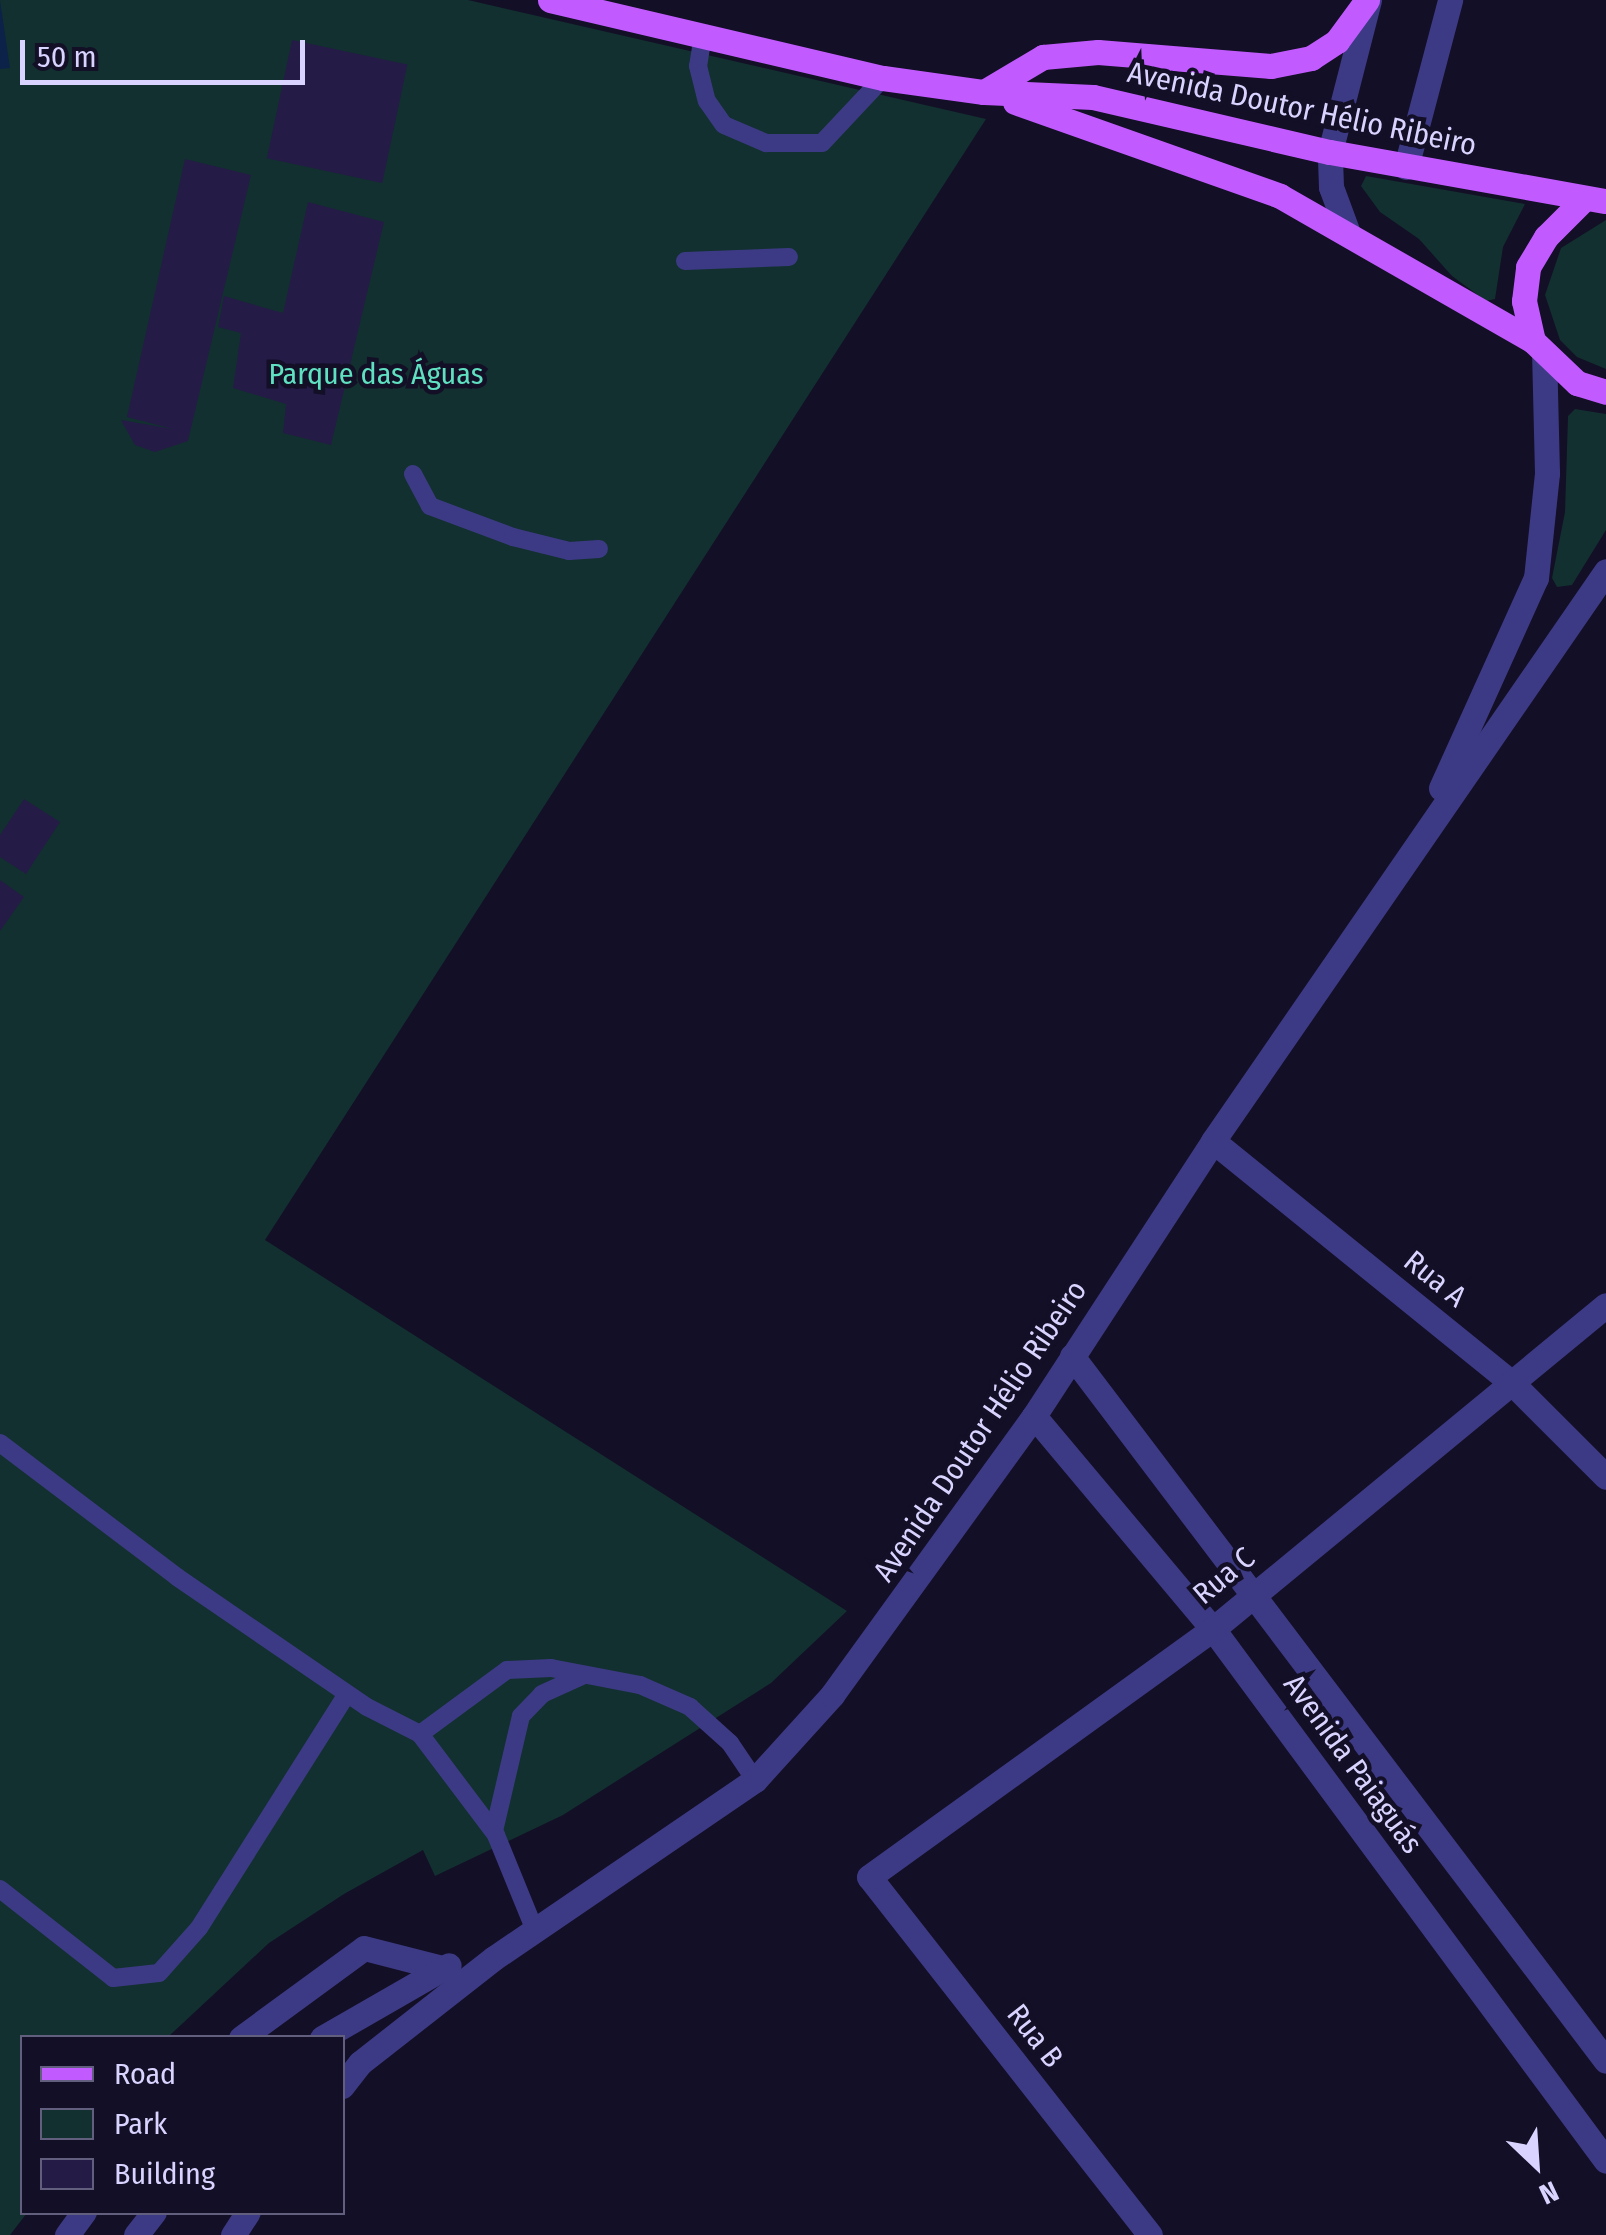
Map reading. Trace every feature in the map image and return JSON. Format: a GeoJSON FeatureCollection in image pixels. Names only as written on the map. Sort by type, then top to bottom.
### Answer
{"type":"FeatureCollection","features":[{"type":"Feature","properties":{"kind":"main road","name":"Avenida Doutor Hélio Ribeiro"},"geometry":{"type":"LineString","coordinates":[[550,0],[883,78],[984,92],[1093,97],[1330,152],[1595,200]]}},
{"type":"Feature","properties":{"kind":"main road"},"geometry":{"type":"LineString","coordinates":[[984,92],[1043,57],[1098,52],[1272,66],[1311,58],[1337,41],[1368,0]]}},
{"type":"Feature","properties":{"kind":"main road","name":"Avenida Doutor Hélio Ribeiro"},"geometry":{"type":"LineString","coordinates":[[984,92],[1210,168],[1348,233],[1538,347],[1577,383],[1606,392]]}},
{"type":"Feature","properties":{"kind":"main road"},"geometry":{"type":"LineString","coordinates":[[1538,347],[1524,301],[1528,267],[1546,237],[1595,200]]}},
{"type":"Feature","properties":{"kind":"street"},"geometry":{"type":"LineString","coordinates":[[1348,233],[1331,187],[1330,152],[1368,0]]}},
{"type":"Feature","properties":{"kind":"street"},"geometry":{"type":"LineString","coordinates":[[1406,166],[1450,0]]}},
{"type":"Feature","properties":{"kind":"street","name":"Avenida Doutor Hélio Ribeiro"},"geometry":{"type":"LineString","coordinates":[[1416,843],[1536,578],[1547,473],[1538,347]]}},
{"type":"Feature","properties":{"kind":"street","name":"Avenida Doutor Hélio Ribeiro"},"geometry":{"type":"LineString","coordinates":[[345,2082],[360,2063],[494,1958],[536,1933],[755,1780],[868,1652],[1034,1416],[1213,1141],[1416,843],[1606,572]]}},
{"type":"Feature","properties":{"kind":"street","name":"Rua A"},"geometry":{"type":"LineString","coordinates":[[1213,1141],[1510,1382],[1606,1477]]}},
{"type":"Feature","properties":{"kind":"street","name":"Rua C"},"geometry":{"type":"LineString","coordinates":[[869,1877],[1213,1629],[1606,1305]]}},
{"type":"Feature","properties":{"kind":"street","name":"Avenida Paiaguás"},"geometry":{"type":"LineString","coordinates":[[1072,1356],[1256,1592],[1606,2062]]}},
{"type":"Feature","properties":{"kind":"street","name":"Avenida Paiaguás"},"geometry":{"type":"LineString","coordinates":[[1034,1416],[1213,1629],[1606,2161]]}},
{"type":"Feature","properties":{"kind":"street","name":"Rua B"},"geometry":{"type":"LineString","coordinates":[[869,1877],[1150,2235]]}},
{"type":"Feature","properties":{"kind":"street"},"geometry":{"type":"LineString","coordinates":[[245,2035],[364,1948],[438,1967]]}},
{"type":"Feature","properties":{"kind":"street","name":"Avenida Doutor Hélio Ribeiro"},"geometry":{"type":"LineString","coordinates":[[327,2035],[438,1967],[494,1958]]}},
{"type":"Feature","properties":{"kind":"street"},"geometry":{"type":"LineString","coordinates":[[136,2235],[152,2215]]}},
{"type":"Feature","properties":{"kind":"lane"},"geometry":{"type":"LineString","coordinates":[[703,34],[698,66],[707,101],[724,125],[766,143],[822,143],[883,78]]}},
{"type":"Feature","properties":{"kind":"lane"},"geometry":{"type":"LineString","coordinates":[[685,262],[789,256]]}},
{"type":"Feature","properties":{"kind":"lane"},"geometry":{"type":"LineString","coordinates":[[413,474],[430,506],[569,551],[598,550]]}},
{"type":"Feature","properties":{"kind":"lane"},"geometry":{"type":"LineString","coordinates":[[0,1443],[347,1694],[420,1734],[494,1831],[536,1933]]}},
{"type":"Feature","properties":{"kind":"lane"},"geometry":{"type":"LineString","coordinates":[[420,1734],[508,1670],[526,1665],[640,1685],[690,1706],[730,1743],[755,1780]]}},
{"type":"Feature","properties":{"kind":"lane"},"geometry":{"type":"LineString","coordinates":[[494,1831],[521,1716],[542,1694],[585,1675]]}},
{"type":"Feature","properties":{"kind":"lane"},"geometry":{"type":"LineString","coordinates":[[0,1889],[113,1978],[159,1973],[199,1928],[347,1694]]}},
{"type":"Feature","properties":{"kind":"green space","name":"Parque das Águas"},"geometry":{"type":"Polygon","coordinates":[[[0,0],[468,0],[986,119],[265,1240],[847,1611],[771,1683],[563,1815],[435,1876],[423,1850],[344,1894],[269,1943],[170,2035],[20,2035],[20,2215],[25,2215],[10,2235],[0,2235],[0,0]]]}},
{"type":"Feature","properties":{"kind":"green space"},"geometry":{"type":"Polygon","coordinates":[[[1366,176],[1525,204],[1503,247],[1495,299],[1486,301],[1452,276],[1419,239],[1380,212],[1361,186],[1366,176]]]}},
{"type":"Feature","properties":{"kind":"green space"},"geometry":{"type":"Polygon","coordinates":[[[1606,220],[1606,369],[1577,357],[1560,340],[1545,295],[1561,248],[1606,220]]]}},
{"type":"Feature","properties":{"kind":"green space"},"geometry":{"type":"Polygon","coordinates":[[[1575,409],[1606,414],[1606,530],[1572,585],[1557,587],[1552,578],[1565,512],[1568,416],[1575,409]]]}},
{"type":"Feature","properties":{"kind":"water"},"geometry":{"type":"Polygon","coordinates":[[[0,0],[10,68],[0,69],[0,0]]]}},
{"type":"Feature","properties":{"kind":"building"},"geometry":{"type":"Polygon","coordinates":[[[292,40],[407,65],[382,183],[267,158],[292,40]]]}},
{"type":"Feature","properties":{"kind":"building"},"geometry":{"type":"Polygon","coordinates":[[[185,159],[251,175],[188,441],[155,452],[135,445],[121,420],[173,429],[127,417],[185,159]]]}},
{"type":"Feature","properties":{"kind":"building"},"geometry":{"type":"Polygon","coordinates":[[[308,202],[384,222],[331,445],[283,433],[286,404],[233,388],[241,333],[218,327],[224,296],[283,313],[308,202]]]}},
{"type":"Feature","properties":{"kind":"building"},"geometry":{"type":"Polygon","coordinates":[[[24,799],[60,822],[26,874],[0,857],[0,835],[24,799]]]}},
{"type":"Feature","properties":{"kind":"building"},"geometry":{"type":"Polygon","coordinates":[[[0,880],[24,897],[0,931],[0,880]]]}}]}
